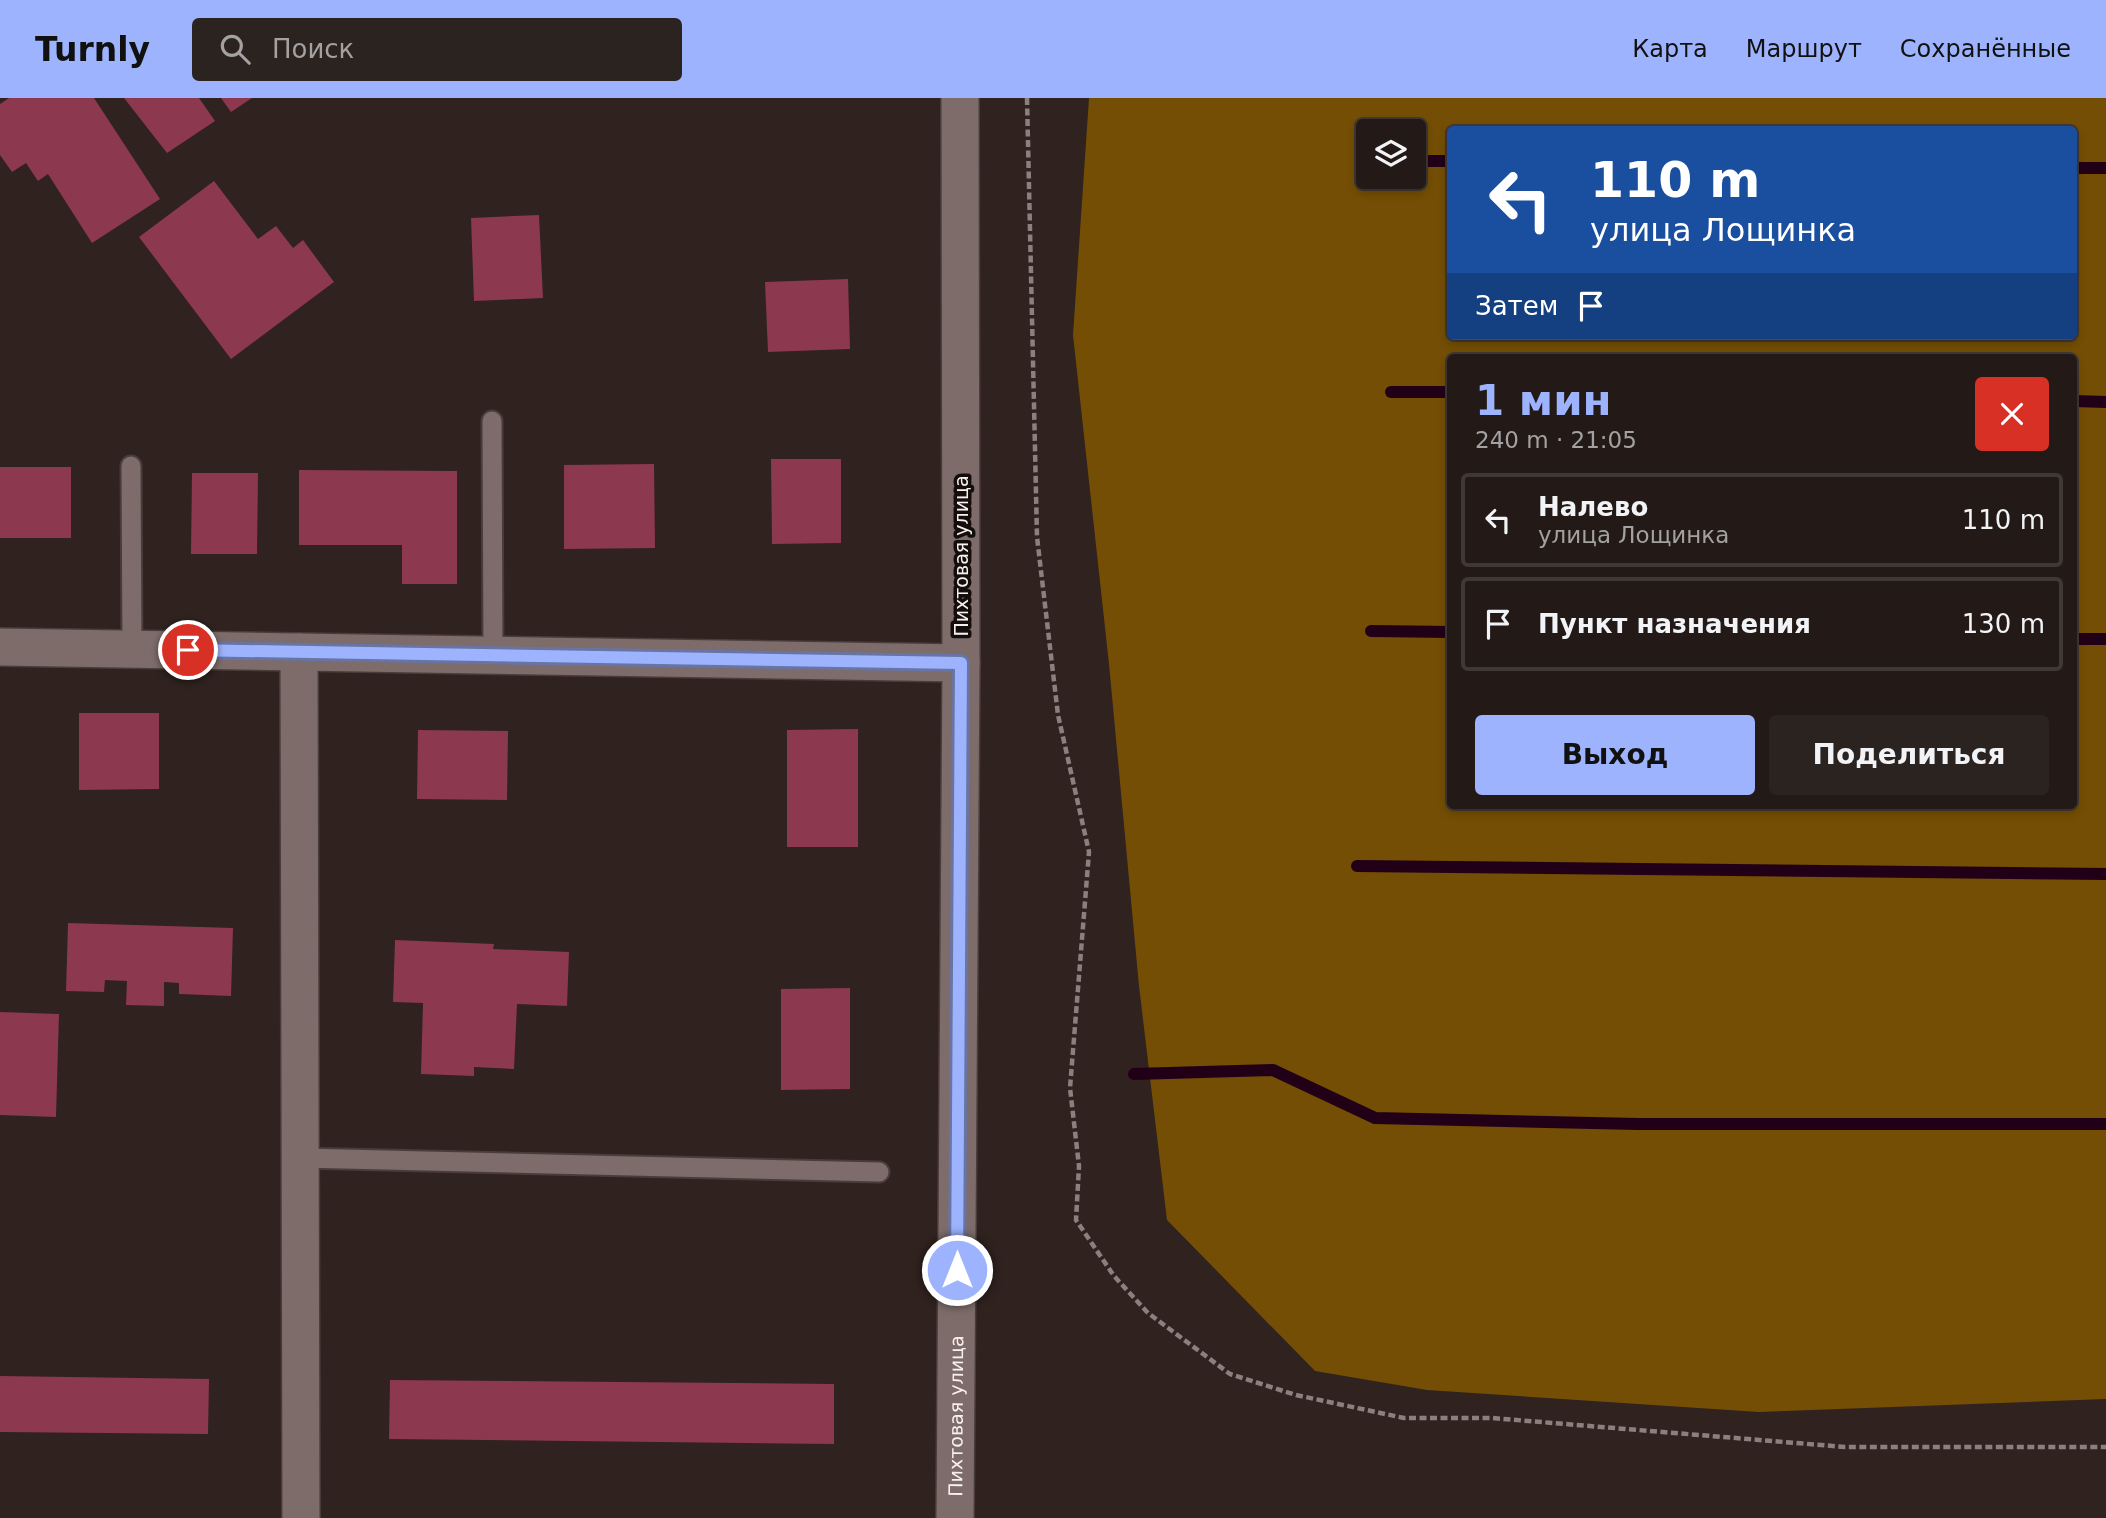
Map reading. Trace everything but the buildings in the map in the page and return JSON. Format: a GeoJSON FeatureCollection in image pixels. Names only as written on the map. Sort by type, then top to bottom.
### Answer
{"type":"FeatureCollection","features":[{"type":"Feature","properties":{"kind":"street","name":"Пихтовая улица"},"geometry":{"type":"LineString","coordinates":[[956,1518],[961,663],[960,98]]}},
{"type":"Feature","properties":{"kind":"street"},"geometry":{"type":"LineString","coordinates":[[0,647],[961,663]]}},
{"type":"Feature","properties":{"kind":"street"},"geometry":{"type":"LineString","coordinates":[[299,652],[301,1518]]}},
{"type":"Feature","properties":{"kind":"lane"},"geometry":{"type":"LineString","coordinates":[[492,421],[493,655]]}},
{"type":"Feature","properties":{"kind":"lane"},"geometry":{"type":"LineString","coordinates":[[131,466],[132,649]]}},
{"type":"Feature","properties":{"kind":"lane"},"geometry":{"type":"LineString","coordinates":[[301,1158],[878,1172]]}},
{"type":"Feature","properties":{"kind":"path"},"geometry":{"type":"LineString","coordinates":[[1027,98],[1037,537],[1058,715],[1089,852],[1070,1088],[1079,1166],[1076,1220],[1114,1276],[1148,1312],[1230,1374],[1296,1395],[1404,1418],[1492,1418],[1845,1447],[2106,1447]]}},
{"type":"Feature","properties":{"kind":"shaded area"},"geometry":{"type":"Polygon","coordinates":[[[1089,98],[2106,98],[2106,1399],[1759,1412],[1427,1390],[1315,1371],[1167,1220],[1139,986],[1109,664],[1073,335],[1089,98]]]}},
{"type":"Feature","properties":{"kind":"waterway"},"geometry":{"type":"LineString","coordinates":[[1426,161],[1447,161]]}},
{"type":"Feature","properties":{"kind":"waterway"},"geometry":{"type":"LineString","coordinates":[[2077,168],[2106,168]]}},
{"type":"Feature","properties":{"kind":"waterway"},"geometry":{"type":"LineString","coordinates":[[1391,392],[1447,392]]}},
{"type":"Feature","properties":{"kind":"waterway"},"geometry":{"type":"LineString","coordinates":[[2077,401],[2106,402]]}},
{"type":"Feature","properties":{"kind":"waterway"},"geometry":{"type":"LineString","coordinates":[[1371,631],[1447,632]]}},
{"type":"Feature","properties":{"kind":"waterway"},"geometry":{"type":"LineString","coordinates":[[2077,639],[2106,639]]}},
{"type":"Feature","properties":{"kind":"waterway"},"geometry":{"type":"LineString","coordinates":[[1357,866],[2106,874]]}},
{"type":"Feature","properties":{"kind":"waterway"},"geometry":{"type":"LineString","coordinates":[[1134,1074],[1273,1070],[1375,1118],[1638,1124],[2106,1124]]}},
{"type":"Feature","properties":{"kind":"route"},"geometry":{"type":"LineString","coordinates":[[188,650],[961,663],[957,1270]]}}]}
